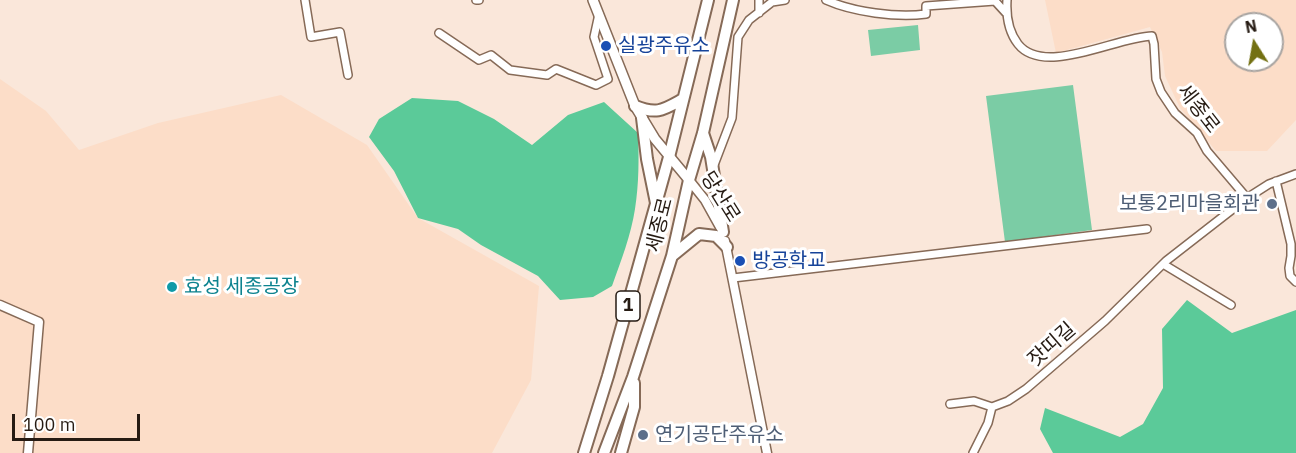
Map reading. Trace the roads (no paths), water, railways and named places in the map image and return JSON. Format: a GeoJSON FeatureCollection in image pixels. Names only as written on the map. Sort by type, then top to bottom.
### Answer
{"type":"FeatureCollection","features":[{"type":"Feature","properties":{"kind":"main road","name":"당산로"},"geometry":{"type":"LineString","coordinates":[[593,0],[635,106],[654,139],[689,180]]}},
{"type":"Feature","properties":{"kind":"main road","name":"세종로"},"geometry":{"type":"LineString","coordinates":[[584,453],[656,206],[708,0]]}},
{"type":"Feature","properties":{"kind":"main road","name":"세종로"},"geometry":{"type":"LineString","coordinates":[[604,453],[633,377],[672,256],[733,0]]}},
{"type":"Feature","properties":{"kind":"main road"},"geometry":{"type":"LineString","coordinates":[[635,106],[651,112],[658,111],[683,99]]}},
{"type":"Feature","properties":{"kind":"main road"},"geometry":{"type":"LineString","coordinates":[[642,118],[656,206]]}},
{"type":"Feature","properties":{"kind":"main road"},"geometry":{"type":"LineString","coordinates":[[703,133],[711,158],[723,232]]}},
{"type":"Feature","properties":{"kind":"main road"},"geometry":{"type":"LineString","coordinates":[[672,256],[699,234],[716,236],[727,247]]}},
{"type":"Feature","properties":{"kind":"main road"},"geometry":{"type":"LineString","coordinates":[[621,453],[634,407],[633,377]]}},
{"type":"Feature","properties":{"kind":"street"},"geometry":{"type":"LineString","coordinates":[[305,0],[311,37],[340,32],[348,75]]}},
{"type":"Feature","properties":{"kind":"street"},"geometry":{"type":"LineString","coordinates":[[759,0],[759,13]]}},
{"type":"Feature","properties":{"kind":"street"},"geometry":{"type":"LineString","coordinates":[[712,170],[732,118],[738,37],[748,20],[772,2],[785,0]]}},
{"type":"Feature","properties":{"kind":"street"},"geometry":{"type":"LineString","coordinates":[[826,0],[840,6],[908,17],[926,14],[926,6],[995,1],[1006,13]]}},
{"type":"Feature","properties":{"kind":"street","name":"세종로"},"geometry":{"type":"LineString","coordinates":[[1007,0],[1006,13],[1013,37],[1025,53],[1040,57],[1076,53],[1152,36],[1156,79],[1161,92],[1175,113],[1197,133],[1207,151],[1247,198]]}},
{"type":"Feature","properties":{"kind":"street","name":"당산로"},"geometry":{"type":"LineString","coordinates":[[439,33],[479,60],[491,55],[510,70],[547,75],[556,69],[596,85],[608,79],[594,37],[599,14]]}},
{"type":"Feature","properties":{"kind":"street","name":"잣띠길"},"geometry":{"type":"LineString","coordinates":[[992,407],[1008,401],[1026,389],[1105,321],[1163,264],[1247,198],[1276,181],[1296,174]]}},
{"type":"Feature","properties":{"kind":"street","name":"당산로"},"geometry":{"type":"LineString","coordinates":[[689,180],[705,200],[723,232],[766,453]]}},
{"type":"Feature","properties":{"kind":"street"},"geometry":{"type":"LineString","coordinates":[[1276,181],[1291,244],[1290,276],[1296,282]]}},
{"type":"Feature","properties":{"kind":"street"},"geometry":{"type":"LineString","coordinates":[[733,278],[1148,229]]}},
{"type":"Feature","properties":{"kind":"street"},"geometry":{"type":"LineString","coordinates":[[1163,264],[1231,305]]}},
{"type":"Feature","properties":{"kind":"street"},"geometry":{"type":"LineString","coordinates":[[0,305],[39,322],[28,453]]}},
{"type":"Feature","properties":{"kind":"street"},"geometry":{"type":"LineString","coordinates":[[950,404],[974,401],[992,407],[988,423],[973,453]]}},
{"type":"Feature","properties":{"kind":"place","name":"실광주유소"},"geometry":{"type":"Point","coordinates":[606,46]}},
{"type":"Feature","properties":{"kind":"place","name":"보통2리마을회관"},"geometry":{"type":"Point","coordinates":[1272,204]}},
{"type":"Feature","properties":{"kind":"place","name":"방공학교"},"geometry":{"type":"Point","coordinates":[740,261]}},
{"type":"Feature","properties":{"kind":"place","name":"효성 세종공장"},"geometry":{"type":"Point","coordinates":[172,287]}},
{"type":"Feature","properties":{"kind":"place","name":"연기공단주유소"},"geometry":{"type":"Point","coordinates":[643,435]}}]}
